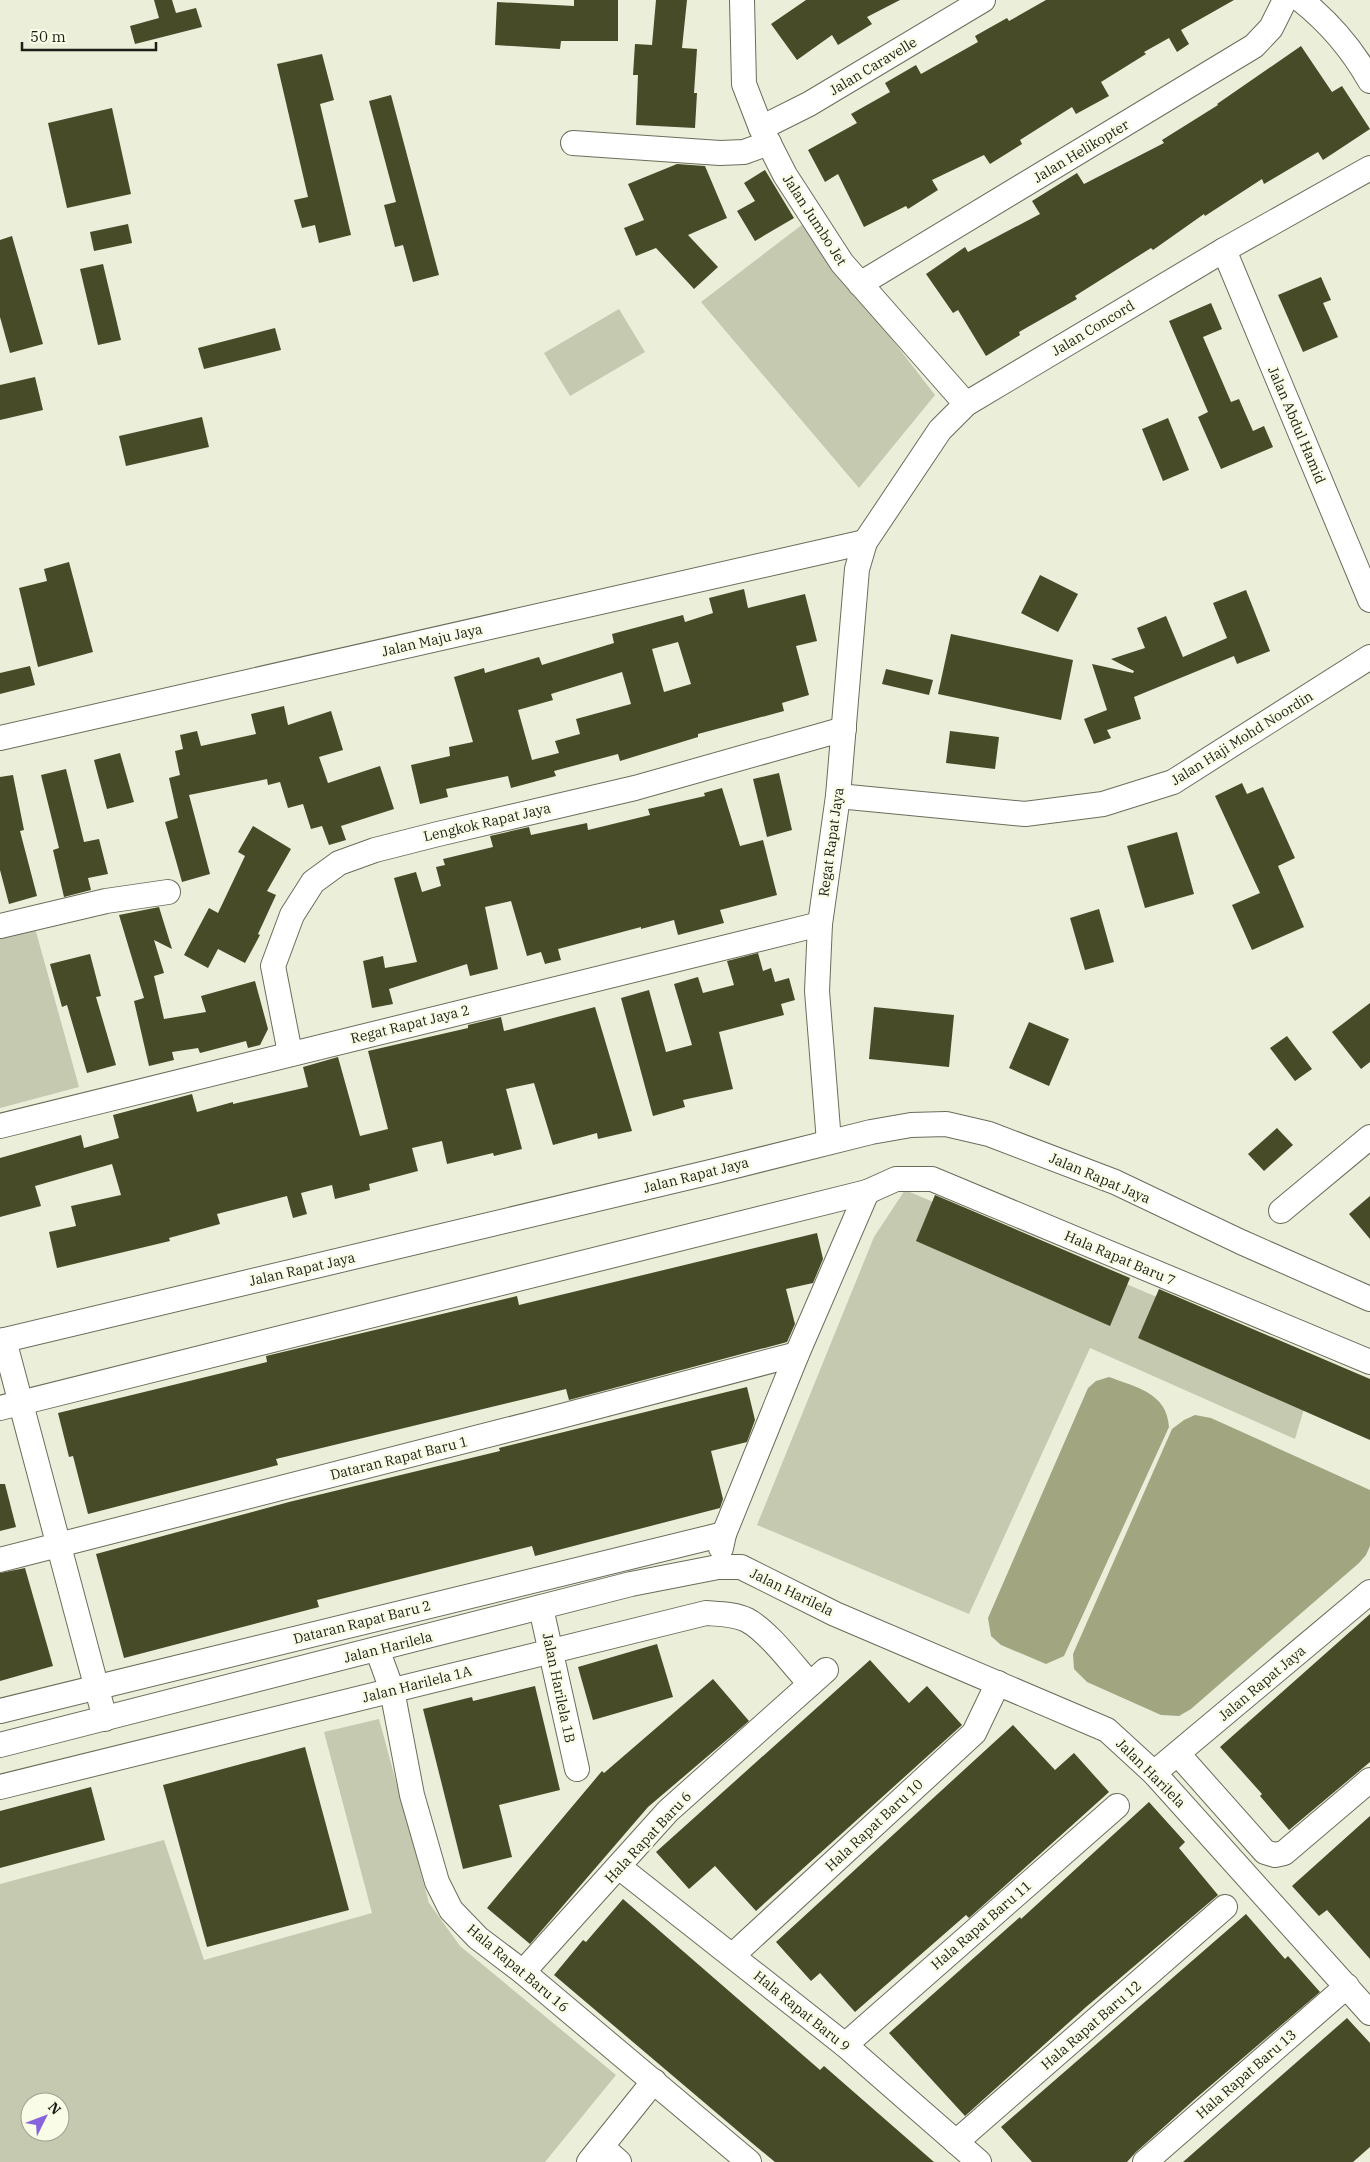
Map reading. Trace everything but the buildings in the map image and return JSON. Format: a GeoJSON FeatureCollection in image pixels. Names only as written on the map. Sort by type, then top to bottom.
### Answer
{"type":"FeatureCollection","features":[{"type":"Feature","properties":{"kind":"street","name":"Jalan Jumbo Jet"},"geometry":{"type":"LineString","coordinates":[[742,0],[744,84],[765,135],[785,175],[826,239],[860,284],[966,404]]}},
{"type":"Feature","properties":{"kind":"street","name":"Jalan Caravelle"},"geometry":{"type":"LineString","coordinates":[[573,143],[720,153],[744,152],[810,104],[983,0]]}},
{"type":"Feature","properties":{"kind":"street","name":"Jalan Helikopter"},"geometry":{"type":"LineString","coordinates":[[860,284],[1254,46],[1270,28],[1285,0]]}},
{"type":"Feature","properties":{"kind":"street"},"geometry":{"type":"LineString","coordinates":[[1301,0],[1337,34],[1356,58],[1370,81]]}},
{"type":"Feature","properties":{"kind":"street","name":"Jalan Concord"},"geometry":{"type":"LineString","coordinates":[[865,542],[940,430],[966,404],[1224,250],[1370,168]]}},
{"type":"Feature","properties":{"kind":"street","name":"Jalan Abdul Hamid"},"geometry":{"type":"LineString","coordinates":[[1224,250],[1370,600]]}},
{"type":"Feature","properties":{"kind":"street","name":"Regat Rapat Jaya"},"geometry":{"type":"LineString","coordinates":[[829,1142],[817,991],[820,924],[838,796],[858,569],[865,542]]}},
{"type":"Feature","properties":{"kind":"street","name":"Jalan Maju Jaya"},"geometry":{"type":"LineString","coordinates":[[0,738],[865,542]]}},
{"type":"Feature","properties":{"kind":"street","name":"Jalan Haji Mohd Noordin"},"geometry":{"type":"LineString","coordinates":[[838,796],[1025,814],[1103,804],[1173,782],[1370,657]]}},
{"type":"Feature","properties":{"kind":"street","name":"Lengkok Rapat Jaya"},"geometry":{"type":"LineString","coordinates":[[290,1053],[273,966],[292,915],[313,882],[339,863],[375,850],[438,834],[635,788],[844,729]]}},
{"type":"Feature","properties":{"kind":"street"},"geometry":{"type":"LineString","coordinates":[[0,926],[106,901],[168,892]]}},
{"type":"Feature","properties":{"kind":"street","name":"Regat Rapat Jaya 2"},"geometry":{"type":"LineString","coordinates":[[0,1126],[290,1053],[820,924]]}},
{"type":"Feature","properties":{"kind":"street","name":"Jalan Rapat Jaya"},"geometry":{"type":"LineString","coordinates":[[2,1341],[715,1171],[829,1142],[911,1125],[946,1124],[989,1134],[1114,1182],[1241,1242],[1370,1299]]}},
{"type":"Feature","properties":{"kind":"street"},"geometry":{"type":"LineString","coordinates":[[1281,1211],[1370,1138]]}},
{"type":"Feature","properties":{"kind":"street","name":"Hala Rapat Baru 7"},"geometry":{"type":"LineString","coordinates":[[867,1192],[896,1179],[932,1180],[1370,1362]]}},
{"type":"Feature","properties":{"kind":"street"},"geometry":{"type":"LineString","coordinates":[[11,1405],[867,1192]]}},
{"type":"Feature","properties":{"kind":"street"},"geometry":{"type":"LineString","coordinates":[[718,1567],[724,1534],[797,1354],[867,1192]]}},
{"type":"Feature","properties":{"kind":"street"},"geometry":{"type":"LineString","coordinates":[[2,1341],[11,1405],[57,1546],[105,1720]]}},
{"type":"Feature","properties":{"kind":"street","name":"Dataran Rapat Baru 1"},"geometry":{"type":"LineString","coordinates":[[0,1560],[797,1354]]}},
{"type":"Feature","properties":{"kind":"street","name":"Dataran Rapat Baru 2"},"geometry":{"type":"LineString","coordinates":[[0,1711],[724,1534]]}},
{"type":"Feature","properties":{"kind":"street","name":"Jalan Harilela"},"geometry":{"type":"LineString","coordinates":[[0,1745],[105,1720],[631,1584],[718,1567],[741,1567],[835,1614],[1107,1730],[1154,1773],[1370,2013]]}},
{"type":"Feature","properties":{"kind":"street","name":"Jalan Rapat Jaya"},"geometry":{"type":"LineString","coordinates":[[1154,1773],[1370,1592]]}},
{"type":"Feature","properties":{"kind":"street","name":"Jalan Harilela 1B"},"geometry":{"type":"LineString","coordinates":[[541,1608],[552,1650],[577,1769]]}},
{"type":"Feature","properties":{"kind":"street","name":"Jalan Harilela 1A"},"geometry":{"type":"LineString","coordinates":[[0,1787],[706,1613],[731,1615],[748,1621],[818,1677]]}},
{"type":"Feature","properties":{"kind":"street","name":"Hala Rapat Baru 16"},"geometry":{"type":"LineString","coordinates":[[377,1649],[392,1690],[412,1795],[437,1882],[451,1910],[478,1938],[523,1972],[749,2162]]}},
{"type":"Feature","properties":{"kind":"street","name":"Hala Rapat Baru 6"},"geometry":{"type":"LineString","coordinates":[[523,1972],[668,1811],[818,1677]]}},
{"type":"Feature","properties":{"kind":"street","name":"Hala Rapat Baru 10"},"geometry":{"type":"LineString","coordinates":[[733,1955],[974,1733],[998,1683]]}},
{"type":"Feature","properties":{"kind":"street"},"geometry":{"type":"LineString","coordinates":[[1178,1754],[1265,1852],[1275,1855],[1284,1853],[1370,1780]]}},
{"type":"Feature","properties":{"kind":"street","name":"Hala Rapat Baru 11"},"geometry":{"type":"LineString","coordinates":[[845,2045],[1117,1806]]}},
{"type":"Feature","properties":{"kind":"street","name":"Hala Rapat Baru 9"},"geometry":{"type":"LineString","coordinates":[[619,1867],[845,2045],[979,2162]]}},
{"type":"Feature","properties":{"kind":"street","name":"Hala Rapat Baru 12"},"geometry":{"type":"LineString","coordinates":[[956,2142],[1225,1907]]}},
{"type":"Feature","properties":{"kind":"street","name":"Hala Rapat Baru 13"},"geometry":{"type":"LineString","coordinates":[[1145,2162],[1347,1986]]}},
{"type":"Feature","properties":{"kind":"street"},"geometry":{"type":"LineString","coordinates":[[603,2157],[654,2081]]}},
{"type":"Feature","properties":{"kind":"shaded area"},"geometry":{"type":"Polygon","coordinates":[[[803,224],[935,395],[859,488],[701,302],[803,224]]]}},
{"type":"Feature","properties":{"kind":"shaded area"},"geometry":{"type":"Polygon","coordinates":[[[619,309],[645,352],[570,396],[544,353],[619,309]]]}},
{"type":"Feature","properties":{"kind":"shaded area"},"geometry":{"type":"Polygon","coordinates":[[[35,928],[79,1087],[0,1108],[0,937],[35,928]]]}},
{"type":"Feature","properties":{"kind":"shaded area"},"geometry":{"type":"Polygon","coordinates":[[[905,1190],[1317,1365],[1295,1439],[1090,1348],[969,1614],[757,1525],[874,1237],[905,1190]]]}},
{"type":"Feature","properties":{"kind":"shaded area"},"geometry":{"type":"Polygon","coordinates":[[[1109,1377],[1139,1388],[1156,1399],[1163,1406],[1169,1427],[1064,1656],[1046,1664],[1001,1645],[991,1636],[988,1618],[1088,1388],[1096,1381],[1109,1377]]]}},
{"type":"Feature","properties":{"kind":"shaded area"},"geometry":{"type":"Polygon","coordinates":[[[1195,1415],[1211,1418],[1370,1490],[1370,1546],[1366,1555],[1359,1563],[1191,1709],[1179,1716],[1161,1715],[1087,1682],[1074,1669],[1073,1654],[1172,1429],[1195,1415]]]}},
{"type":"Feature","properties":{"kind":"shaded area"},"geometry":{"type":"Polygon","coordinates":[[[379,1719],[429,1903],[460,1946],[616,2075],[545,2162],[0,2162],[0,1884],[164,1840],[204,1960],[372,1913],[324,1732],[379,1719]]]}}]}
